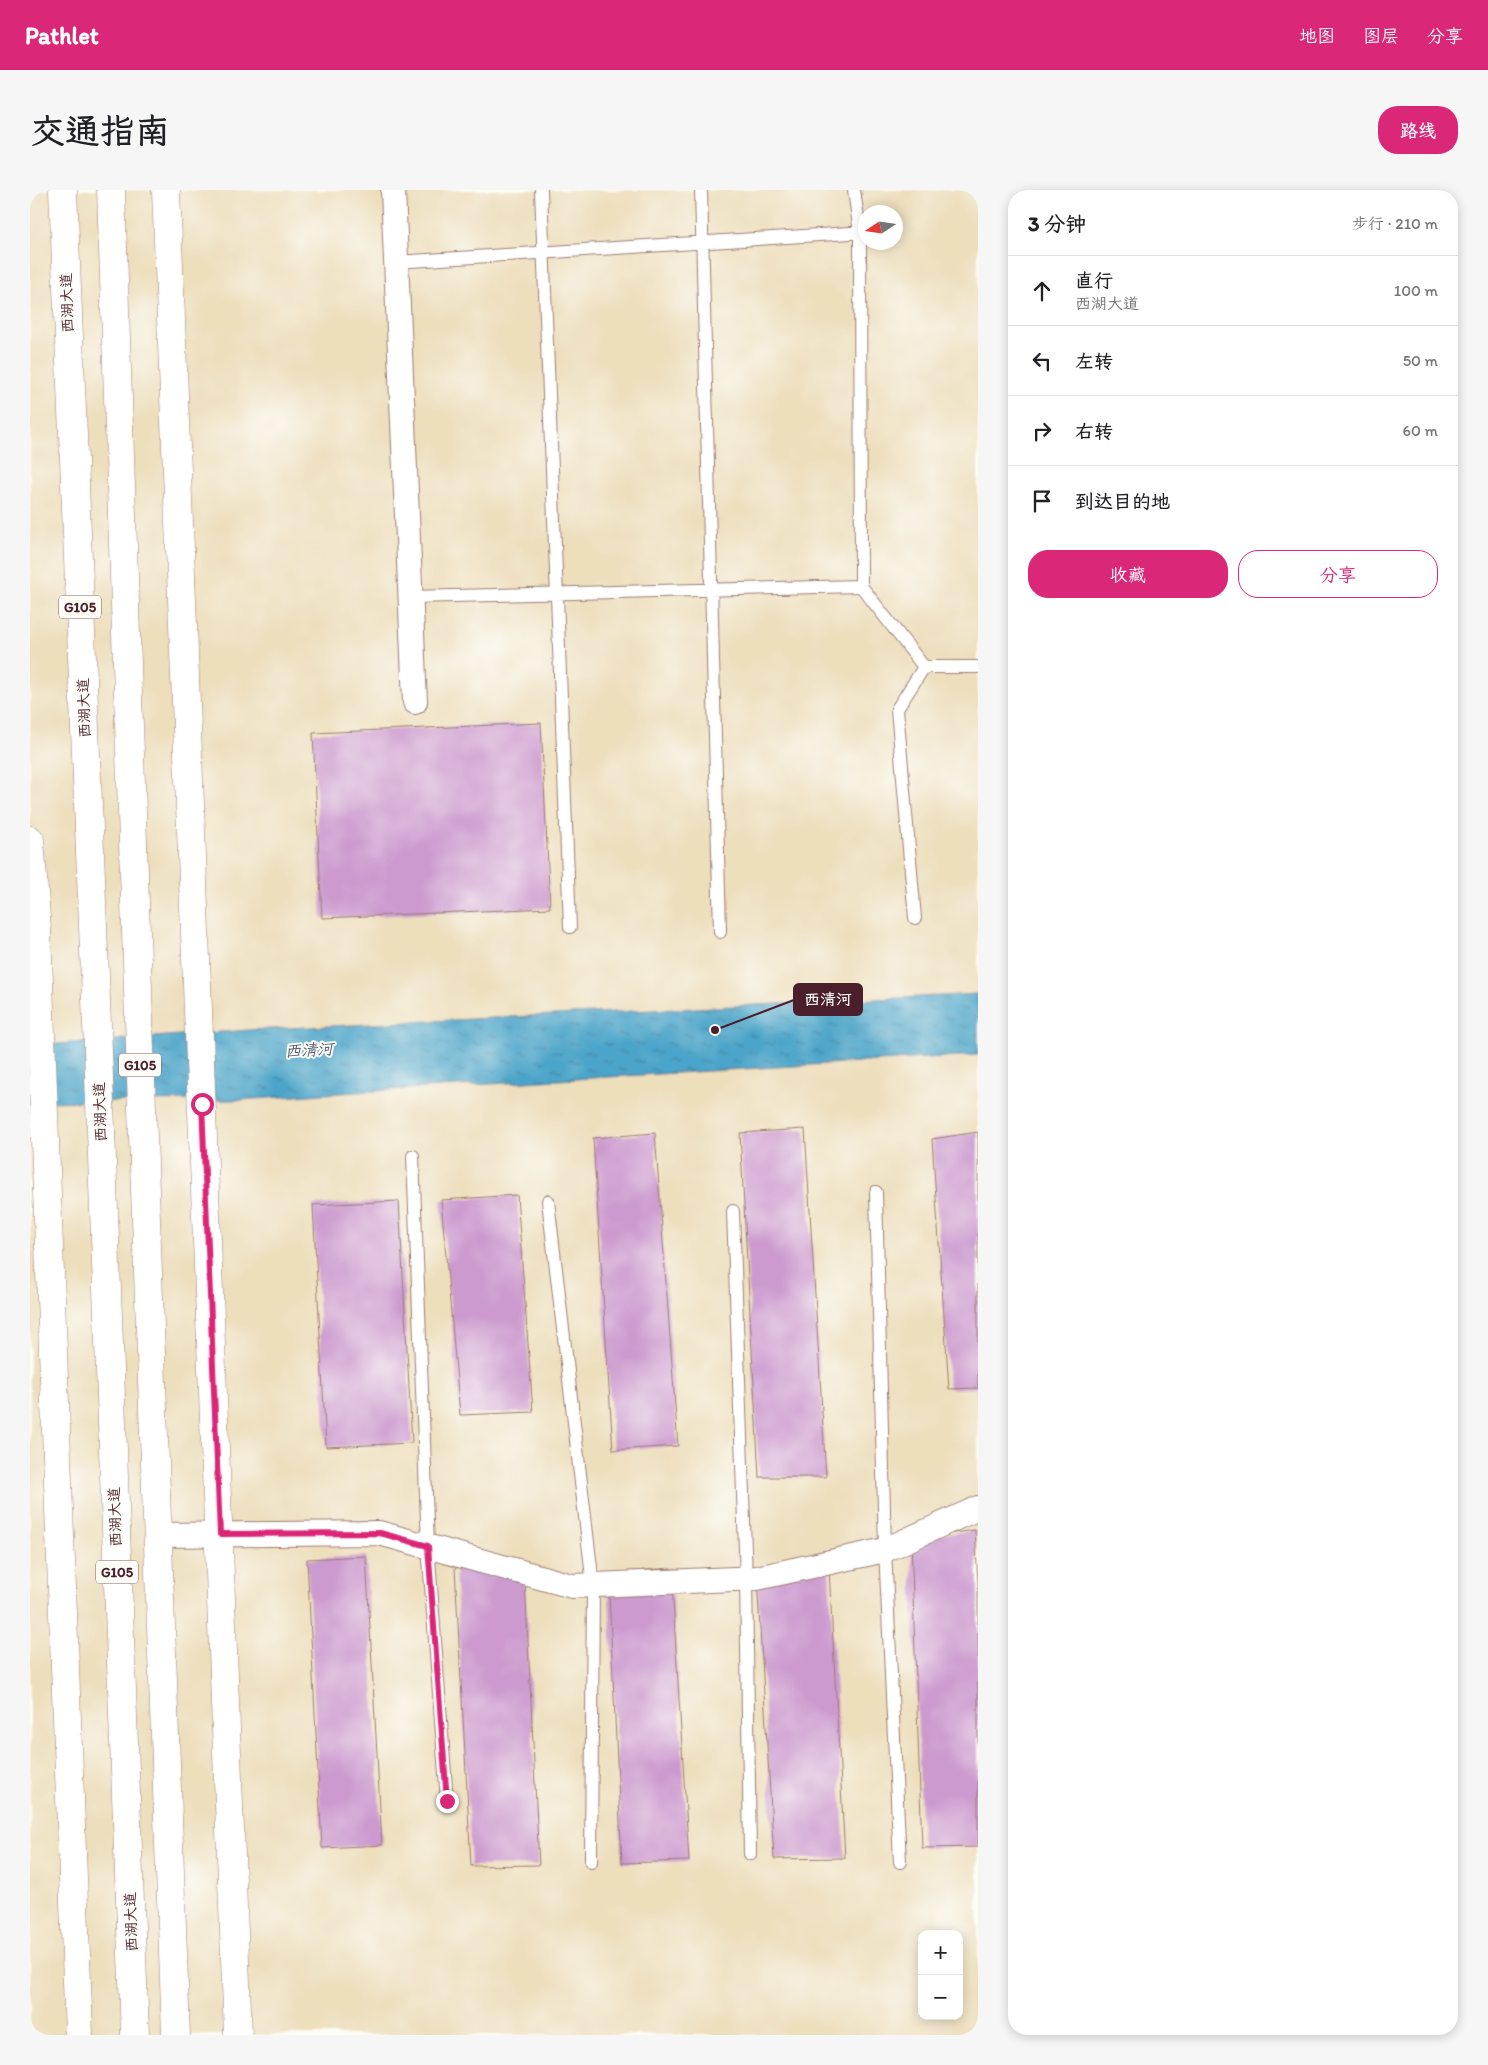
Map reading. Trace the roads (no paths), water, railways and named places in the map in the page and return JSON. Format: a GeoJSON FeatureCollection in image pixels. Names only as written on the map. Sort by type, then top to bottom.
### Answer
{"type":"FeatureCollection","features":[{"type":"Feature","properties":{"kind":"main road","name":"西湖大道"},"geometry":{"type":"LineString","coordinates":[[63,190],[135,2035]]}},
{"type":"Feature","properties":{"kind":"main road","name":"G105"},"geometry":{"type":"LineString","coordinates":[[111,190],[176,2035]]}},
{"type":"Feature","properties":{"kind":"main road"},"geometry":{"type":"LineString","coordinates":[[166,190],[220,1534],[238,2035]]}},
{"type":"Feature","properties":{"kind":"main road"},"geometry":{"type":"LineString","coordinates":[[30,840],[37,930],[79,2035]]}},
{"type":"Feature","properties":{"kind":"street"},"geometry":{"type":"LineString","coordinates":[[392,190],[415,702]]}},
{"type":"Feature","properties":{"kind":"street"},"geometry":{"type":"LineString","coordinates":[[157,1535],[380,1533],[572,1586],[746,1578],[885,1550],[978,1508]]}},
{"type":"Feature","properties":{"kind":"lane"},"geometry":{"type":"LineString","coordinates":[[541,190],[570,926]]}},
{"type":"Feature","properties":{"kind":"lane"},"geometry":{"type":"LineString","coordinates":[[701,190],[720,932]]}},
{"type":"Feature","properties":{"kind":"lane"},"geometry":{"type":"LineString","coordinates":[[854,190],[858,209]]}},
{"type":"Feature","properties":{"kind":"lane"},"geometry":{"type":"LineString","coordinates":[[396,262],[858,232]]}},
{"type":"Feature","properties":{"kind":"lane"},"geometry":{"type":"LineString","coordinates":[[863,250],[861,586],[924,667]]}},
{"type":"Feature","properties":{"kind":"lane"},"geometry":{"type":"LineString","coordinates":[[410,598],[861,586]]}},
{"type":"Feature","properties":{"kind":"lane"},"geometry":{"type":"LineString","coordinates":[[924,667],[978,667]]}},
{"type":"Feature","properties":{"kind":"lane"},"geometry":{"type":"LineString","coordinates":[[914,918],[897,709],[924,667]]}},
{"type":"Feature","properties":{"kind":"lane"},"geometry":{"type":"LineString","coordinates":[[413,1156],[428,1546],[447,1801]]}},
{"type":"Feature","properties":{"kind":"lane"},"geometry":{"type":"LineString","coordinates":[[876,1192],[885,1550],[900,1862]]}},
{"type":"Feature","properties":{"kind":"lane"},"geometry":{"type":"LineString","coordinates":[[548,1201],[593,1585],[591,1862]]}},
{"type":"Feature","properties":{"kind":"lane"},"geometry":{"type":"LineString","coordinates":[[733,1211],[746,1578],[750,1854]]}},
{"type":"Feature","properties":{"kind":"water"},"geometry":{"type":"Polygon","coordinates":[[[978,994],[978,1055],[241,1100],[30,1102],[30,1046],[248,1030],[978,994]]]}},
{"type":"Feature","properties":{"kind":"place","name":"西清河"},"geometry":{"type":"Point","coordinates":[715,1030]}}]}
